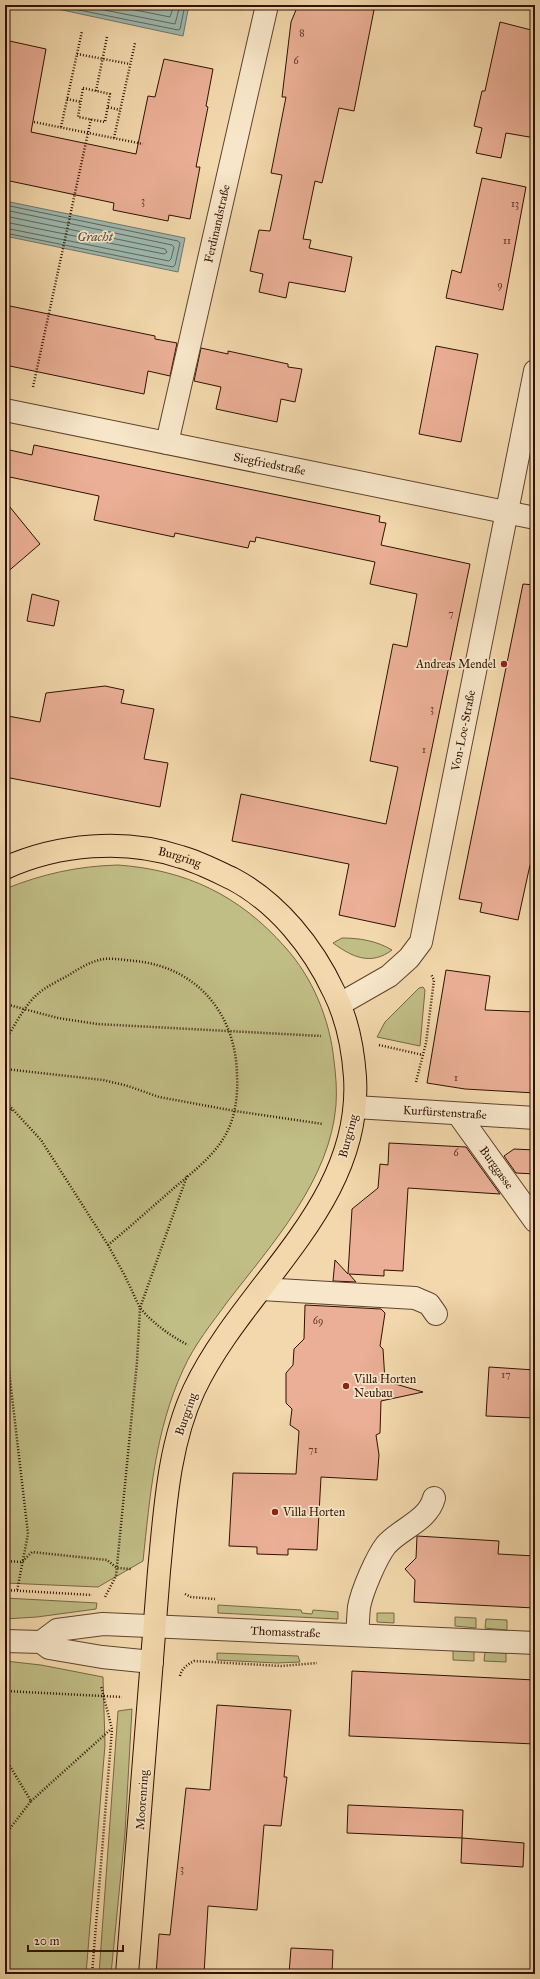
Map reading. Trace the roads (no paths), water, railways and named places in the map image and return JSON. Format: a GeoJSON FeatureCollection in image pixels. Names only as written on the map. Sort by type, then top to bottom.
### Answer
{"type":"FeatureCollection","features":[{"type":"Feature","properties":{"kind":"main road","name":"Burgring"},"geometry":{"type":"LineString","coordinates":[[5,868],[46,854],[94,847],[122,846],[151,849],[180,856],[206,866],[236,881],[261,899],[288,923],[309,949],[328,978],[340,1004],[350,1038],[354,1065],[355,1107],[352,1129],[336,1175],[320,1206],[212,1358],[193,1392],[184,1414],[176,1442],[164,1514],[155,1626]]}},
{"type":"Feature","properties":{"kind":"main road","name":"Moorenring"},"geometry":{"type":"LineString","coordinates":[[127,1974],[155,1626]]}},
{"type":"Feature","properties":{"kind":"street","name":"Ferdinandstraße"},"geometry":{"type":"LineString","coordinates":[[167,443],[267,5]]}},
{"type":"Feature","properties":{"kind":"street","name":"Von-Loe-Straße"},"geometry":{"type":"LineString","coordinates":[[340,1004],[389,976],[409,958],[421,942],[535,371]]}},
{"type":"Feature","properties":{"kind":"street","name":"Siegfriedstraße"},"geometry":{"type":"LineString","coordinates":[[5,410],[535,518]]}},
{"type":"Feature","properties":{"kind":"street","name":"Kurfürstenstraße"},"geometry":{"type":"LineString","coordinates":[[355,1107],[535,1118]]}},
{"type":"Feature","properties":{"kind":"street","name":"Burggasse"},"geometry":{"type":"LineString","coordinates":[[458,1114],[535,1221]]}},
{"type":"Feature","properties":{"kind":"street"},"geometry":{"type":"LineString","coordinates":[[261,1289],[416,1298],[429,1304],[436,1314]]}},
{"type":"Feature","properties":{"kind":"street"},"geometry":{"type":"LineString","coordinates":[[357,1635],[359,1606],[376,1561],[386,1545],[425,1514],[432,1506],[434,1498]]}},
{"type":"Feature","properties":{"kind":"street","name":"Thomasstraße"},"geometry":{"type":"LineString","coordinates":[[41,1642],[58,1630],[103,1624],[535,1643]]}},
{"type":"Feature","properties":{"kind":"street"},"geometry":{"type":"LineString","coordinates":[[5,1641],[41,1642],[49,1648],[102,1657],[152,1662]]}},
{"type":"Feature","properties":{"kind":"water"},"geometry":{"type":"Polygon","coordinates":[[[39,5],[189,5],[183,36],[39,5]]]}},
{"type":"Feature","properties":{"kind":"water","name":"Gracht"},"geometry":{"type":"Polygon","coordinates":[[[5,201],[185,238],[178,272],[5,236],[5,201]]]}},
{"type":"Feature","properties":{"kind":"place","name":"Andreas Mendel"},"geometry":{"type":"Point","coordinates":[504,664]}},
{"type":"Feature","properties":{"kind":"place","name":"Villa Horten Neubau"},"geometry":{"type":"Point","coordinates":[346,1386]}},
{"type":"Feature","properties":{"kind":"place","name":"Villa Horten"},"geometry":{"type":"Point","coordinates":[275,1512]}}]}
